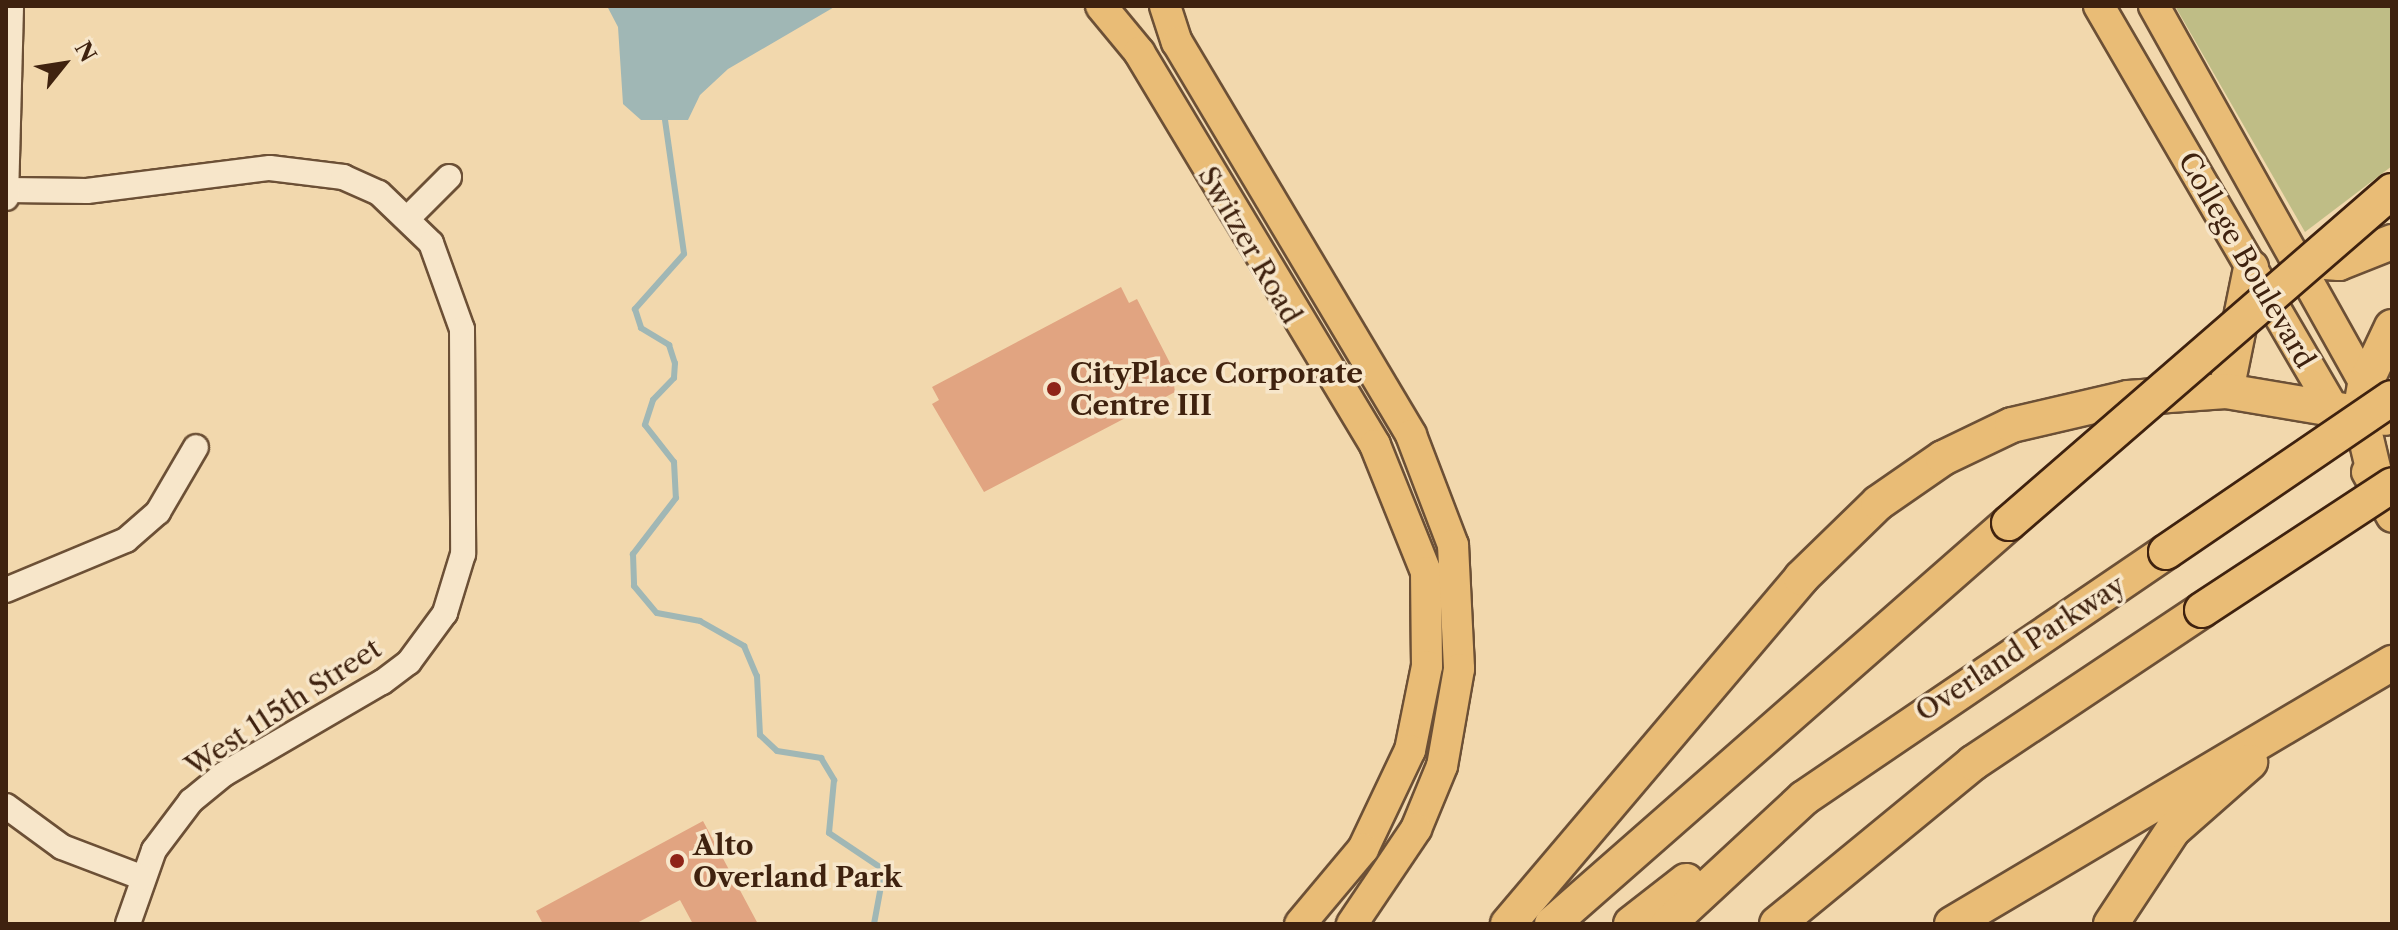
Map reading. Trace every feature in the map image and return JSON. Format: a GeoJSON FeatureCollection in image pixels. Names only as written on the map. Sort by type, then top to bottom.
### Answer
{"type":"FeatureCollection","features":[{"type":"Feature","properties":{"kind":"highway"},"geometry":{"type":"LineString","coordinates":[[1552,924],[2392,191]]}},
{"type":"Feature","properties":{"kind":"highway"},"geometry":{"type":"LineString","coordinates":[[2297,260],[2339,263],[2392,242]]}},
{"type":"Feature","properties":{"kind":"highway"},"geometry":{"type":"LineString","coordinates":[[2226,391],[2251,268]]}},
{"type":"Feature","properties":{"kind":"highway"},"geometry":{"type":"LineString","coordinates":[[1777,924],[1973,763],[2202,610],[2388,498],[2370,419],[2392,327]]}},
{"type":"Feature","properties":{"kind":"highway"},"geometry":{"type":"LineString","coordinates":[[1508,924],[1801,578],[1878,503],[1943,458],[2012,425],[2128,398],[2226,391],[2370,419]]}},
{"type":"Feature","properties":{"kind":"highway","name":"Overland Parkway"},"geometry":{"type":"LineString","coordinates":[[1668,924],[1804,798],[2166,552],[2370,419]]}},
{"type":"Feature","properties":{"kind":"highway"},"geometry":{"type":"LineString","coordinates":[[1952,924],[2392,663]]}},
{"type":"Feature","properties":{"kind":"highway"},"geometry":{"type":"LineString","coordinates":[[2111,924],[2173,830],[2348,688]]}},
{"type":"Feature","properties":{"kind":"highway"},"geometry":{"type":"LineString","coordinates":[[1631,924],[1804,798]]}},
{"type":"Feature","properties":{"kind":"main road","name":"Switzer Road"},"geometry":{"type":"LineString","coordinates":[[1101,6],[1139,52],[1218,189],[1375,445],[1407,510],[1429,599],[1427,666],[1410,750],[1379,823],[1300,924]]}},
{"type":"Feature","properties":{"kind":"main road","name":"Switzer Road"},"geometry":{"type":"LineString","coordinates":[[1165,6],[1177,42],[1256,165],[1427,464],[1458,570],[1459,669],[1428,803],[1352,924]]}},
{"type":"Feature","properties":{"kind":"main road","name":"College Boulevard"},"geometry":{"type":"LineString","coordinates":[[2099,6],[2251,268],[2370,419]]}},
{"type":"Feature","properties":{"kind":"main road","name":"College Boulevard"},"geometry":{"type":"LineString","coordinates":[[2154,6],[2297,260],[2370,419]]}},
{"type":"Feature","properties":{"kind":"main road"},"geometry":{"type":"LineString","coordinates":[[1218,189],[1256,165]]}},
{"type":"Feature","properties":{"kind":"main road"},"geometry":{"type":"LineString","coordinates":[[1427,666],[1459,669]]}},
{"type":"Feature","properties":{"kind":"street","name":"West 115th Street"},"geometry":{"type":"LineString","coordinates":[[11,6],[7,194],[87,191],[307,169],[379,193],[408,218],[446,271],[462,329],[463,554],[451,600],[409,662],[224,774],[191,801],[141,877],[128,924]]}},
{"type":"Feature","properties":{"kind":"street"},"geometry":{"type":"LineString","coordinates":[[408,218],[449,177]]}},
{"type":"Feature","properties":{"kind":"street"},"geometry":{"type":"LineString","coordinates":[[6,590],[126,540],[165,503],[196,447]]}},
{"type":"Feature","properties":{"kind":"street"},"geometry":{"type":"LineString","coordinates":[[6,806],[62,847],[141,877]]}},
{"type":"Feature","properties":{"kind":"shaded area"},"geometry":{"type":"Polygon","coordinates":[[[2175,6],[2392,6],[2392,166],[2305,232],[2175,6]]]}},
{"type":"Feature","properties":{"kind":"water"},"geometry":{"type":"Polygon","coordinates":[[[607,6],[836,6],[728,69],[700,95],[688,120],[641,120],[623,104],[618,27],[607,6]]]}},
{"type":"Feature","properties":{"kind":"building","name":"CityPlace Corporate Centre III"},"geometry":{"type":"Polygon","coordinates":[[[1121,287],[1129,303],[1137,299],[1171,365],[1175,392],[984,492],[932,404],[939,400],[932,387],[1121,287]]]}},
{"type":"Feature","properties":{"kind":"building","name":"Alto Overland Park"},"geometry":{"type":"Polygon","coordinates":[[[703,821],[758,924],[693,924],[680,900],[635,924],[543,924],[536,911],[703,821]]]}},
{"type":"Feature","properties":{"kind":"waterway"},"geometry":{"type":"LineString","coordinates":[[665,120],[684,254],[635,309],[641,328],[669,345],[675,363],[674,378],[653,400],[645,425],[674,462],[676,498],[633,554],[634,586],[657,613],[700,621],[744,646],[757,676],[760,735],[777,751],[821,758],[834,780],[829,833],[884,870],[874,924]]}},
{"type":"Feature","properties":{"kind":"place","name":"CityPlace Corporate Centre III"},"geometry":{"type":"Point","coordinates":[1054,389]}},
{"type":"Feature","properties":{"kind":"place","name":"Alto Overland Park"},"geometry":{"type":"Point","coordinates":[677,861]}}]}
